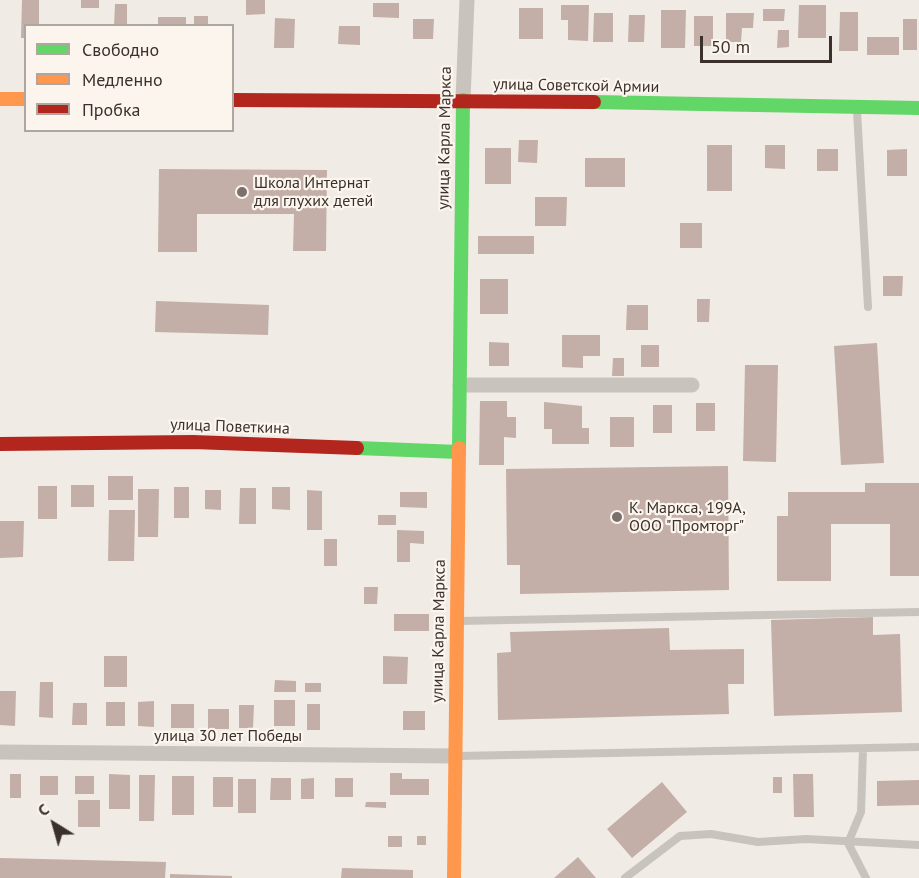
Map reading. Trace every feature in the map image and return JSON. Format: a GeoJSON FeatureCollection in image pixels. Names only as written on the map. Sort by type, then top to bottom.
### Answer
{"type":"FeatureCollection","features":[{"type":"Feature","properties":{"kind":"street","name":"улица Карла Маркса"},"geometry":{"type":"LineString","coordinates":[[454,878],[463,100],[467,0]]}},
{"type":"Feature","properties":{"kind":"street"},"geometry":{"type":"LineString","coordinates":[[0,99],[24,99]]}},
{"type":"Feature","properties":{"kind":"street","name":"улица Советской Армии"},"geometry":{"type":"LineString","coordinates":[[234,100],[463,100],[919,108]]}},
{"type":"Feature","properties":{"kind":"street"},"geometry":{"type":"LineString","coordinates":[[460,385],[692,385]]}},
{"type":"Feature","properties":{"kind":"street","name":"улица Поветкина"},"geometry":{"type":"LineString","coordinates":[[0,444],[193,442],[459,452]]}},
{"type":"Feature","properties":{"kind":"street","name":"улица 30 лет Победы"},"geometry":{"type":"LineString","coordinates":[[0,752],[455,756]]}},
{"type":"Feature","properties":{"kind":"lane"},"geometry":{"type":"LineString","coordinates":[[856,107],[868,307]]}},
{"type":"Feature","properties":{"kind":"lane"},"geometry":{"type":"LineString","coordinates":[[457,621],[919,612]]}},
{"type":"Feature","properties":{"kind":"lane"},"geometry":{"type":"LineString","coordinates":[[455,756],[919,747]]}},
{"type":"Feature","properties":{"kind":"lane"},"geometry":{"type":"LineString","coordinates":[[863,749],[861,812],[848,843],[866,878]]}},
{"type":"Feature","properties":{"kind":"lane"},"geometry":{"type":"LineString","coordinates":[[625,878],[680,836],[711,834],[758,842],[806,839],[919,845]]}},
{"type":"Feature","properties":{"kind":"building"},"geometry":{"type":"Polygon","coordinates":[[[22,0],[39,0],[39,24],[24,24],[24,38],[21,38],[22,0]]]}},
{"type":"Feature","properties":{"kind":"building"},"geometry":{"type":"Polygon","coordinates":[[[81,0],[99,0],[99,8],[81,8],[81,0]]]}},
{"type":"Feature","properties":{"kind":"building"},"geometry":{"type":"Polygon","coordinates":[[[246,0],[265,0],[265,14],[246,15],[246,0]]]}},
{"type":"Feature","properties":{"kind":"building"},"geometry":{"type":"Polygon","coordinates":[[[373,3],[399,3],[399,18],[373,17],[373,3]]]}},
{"type":"Feature","properties":{"kind":"building"},"geometry":{"type":"Polygon","coordinates":[[[115,4],[127,4],[127,24],[114,24],[115,4]]]}},
{"type":"Feature","properties":{"kind":"building"},"geometry":{"type":"Polygon","coordinates":[[[561,5],[589,5],[588,41],[568,40],[568,20],[561,20],[561,5]]]}},
{"type":"Feature","properties":{"kind":"building"},"geometry":{"type":"Polygon","coordinates":[[[799,5],[826,5],[826,38],[798,38],[799,5]]]}},
{"type":"Feature","properties":{"kind":"building"},"geometry":{"type":"Polygon","coordinates":[[[519,8],[543,8],[543,39],[519,39],[519,8]]]}},
{"type":"Feature","properties":{"kind":"building"},"geometry":{"type":"Polygon","coordinates":[[[763,9],[785,9],[784,21],[763,21],[763,9]]]}},
{"type":"Feature","properties":{"kind":"building"},"geometry":{"type":"Polygon","coordinates":[[[661,10],[686,10],[685,48],[661,48],[661,10]]]}},
{"type":"Feature","properties":{"kind":"building"},"geometry":{"type":"Polygon","coordinates":[[[840,12],[858,12],[858,51],[839,51],[840,12]]]}},
{"type":"Feature","properties":{"kind":"building"},"geometry":{"type":"Polygon","coordinates":[[[594,13],[613,13],[613,42],[593,42],[594,13]]]}},
{"type":"Feature","properties":{"kind":"building"},"geometry":{"type":"Polygon","coordinates":[[[726,13],[754,13],[753,28],[742,28],[741,42],[726,42],[726,13]]]}},
{"type":"Feature","properties":{"kind":"building"},"geometry":{"type":"Polygon","coordinates":[[[629,15],[645,15],[644,42],[628,42],[629,15]]]}},
{"type":"Feature","properties":{"kind":"building"},"geometry":{"type":"Polygon","coordinates":[[[194,16],[208,16],[208,24],[194,24],[194,16]]]}},
{"type":"Feature","properties":{"kind":"building"},"geometry":{"type":"Polygon","coordinates":[[[694,16],[713,16],[713,46],[694,46],[694,16]]]}},
{"type":"Feature","properties":{"kind":"building"},"geometry":{"type":"Polygon","coordinates":[[[158,17],[186,17],[186,24],[158,24],[158,17]]]}},
{"type":"Feature","properties":{"kind":"building"},"geometry":{"type":"Polygon","coordinates":[[[275,18],[295,19],[294,48],[274,48],[275,18]]]}},
{"type":"Feature","properties":{"kind":"building"},"geometry":{"type":"Polygon","coordinates":[[[413,19],[434,19],[433,39],[413,39],[413,19]]]}},
{"type":"Feature","properties":{"kind":"building"},"geometry":{"type":"Polygon","coordinates":[[[903,19],[917,19],[917,50],[903,50],[903,19]]]}},
{"type":"Feature","properties":{"kind":"building"},"geometry":{"type":"Polygon","coordinates":[[[339,26],[360,26],[360,45],[338,44],[339,26]]]}},
{"type":"Feature","properties":{"kind":"building"},"geometry":{"type":"Polygon","coordinates":[[[778,30],[789,30],[789,47],[777,48],[778,30]]]}},
{"type":"Feature","properties":{"kind":"building"},"geometry":{"type":"Polygon","coordinates":[[[867,37],[899,37],[899,55],[867,55],[867,37]]]}},
{"type":"Feature","properties":{"kind":"building"},"geometry":{"type":"Polygon","coordinates":[[[519,140],[538,140],[537,163],[518,162],[519,140]]]}},
{"type":"Feature","properties":{"kind":"building"},"geometry":{"type":"Polygon","coordinates":[[[707,145],[732,145],[732,191],[707,191],[707,145]]]}},
{"type":"Feature","properties":{"kind":"building"},"geometry":{"type":"Polygon","coordinates":[[[765,145],[785,145],[785,169],[765,168],[765,145]]]}},
{"type":"Feature","properties":{"kind":"building"},"geometry":{"type":"Polygon","coordinates":[[[485,148],[511,148],[511,184],[485,184],[485,148]]]}},
{"type":"Feature","properties":{"kind":"building"},"geometry":{"type":"Polygon","coordinates":[[[817,149],[838,149],[838,171],[817,171],[817,149]]]}},
{"type":"Feature","properties":{"kind":"building"},"geometry":{"type":"Polygon","coordinates":[[[907,149],[907,176],[887,176],[887,150],[907,149]]]}},
{"type":"Feature","properties":{"kind":"building"},"geometry":{"type":"Polygon","coordinates":[[[585,158],[625,158],[625,187],[585,187],[585,158]]]}},
{"type":"Feature","properties":{"kind":"building","name":"Школа Интернат для глухих детей"},"geometry":{"type":"Polygon","coordinates":[[[159,169],[327,170],[326,251],[293,251],[294,214],[197,214],[197,252],[158,252],[159,169]]]}},
{"type":"Feature","properties":{"kind":"building"},"geometry":{"type":"Polygon","coordinates":[[[535,197],[567,197],[566,226],[535,226],[535,197]]]}},
{"type":"Feature","properties":{"kind":"building"},"geometry":{"type":"Polygon","coordinates":[[[680,223],[702,223],[702,248],[680,248],[680,223]]]}},
{"type":"Feature","properties":{"kind":"building"},"geometry":{"type":"Polygon","coordinates":[[[478,236],[534,236],[534,254],[478,254],[478,236]]]}},
{"type":"Feature","properties":{"kind":"building"},"geometry":{"type":"Polygon","coordinates":[[[883,276],[903,276],[902,296],[883,296],[883,276]]]}},
{"type":"Feature","properties":{"kind":"building"},"geometry":{"type":"Polygon","coordinates":[[[480,279],[508,279],[508,314],[480,314],[480,279]]]}},
{"type":"Feature","properties":{"kind":"building"},"geometry":{"type":"Polygon","coordinates":[[[697,299],[710,299],[709,322],[697,322],[697,299]]]}},
{"type":"Feature","properties":{"kind":"building"},"geometry":{"type":"Polygon","coordinates":[[[156,301],[269,305],[268,335],[155,332],[156,301]]]}},
{"type":"Feature","properties":{"kind":"building"},"geometry":{"type":"Polygon","coordinates":[[[627,305],[648,305],[648,330],[626,330],[627,305]]]}},
{"type":"Feature","properties":{"kind":"building"},"geometry":{"type":"Polygon","coordinates":[[[562,335],[600,335],[600,356],[583,356],[583,368],[562,367],[562,335]]]}},
{"type":"Feature","properties":{"kind":"building"},"geometry":{"type":"Polygon","coordinates":[[[489,342],[509,343],[509,366],[489,366],[489,342]]]}},
{"type":"Feature","properties":{"kind":"building"},"geometry":{"type":"Polygon","coordinates":[[[877,343],[884,463],[841,465],[834,346],[877,343]]]}},
{"type":"Feature","properties":{"kind":"building"},"geometry":{"type":"Polygon","coordinates":[[[641,345],[659,345],[659,367],[641,367],[641,345]]]}},
{"type":"Feature","properties":{"kind":"building"},"geometry":{"type":"Polygon","coordinates":[[[613,358],[624,358],[624,376],[612,376],[613,358]]]}},
{"type":"Feature","properties":{"kind":"building"},"geometry":{"type":"Polygon","coordinates":[[[745,365],[778,365],[776,462],[743,461],[745,365]]]}},
{"type":"Feature","properties":{"kind":"building"},"geometry":{"type":"Polygon","coordinates":[[[480,401],[507,401],[507,417],[516,417],[516,438],[504,437],[504,465],[479,465],[480,401]]]}},
{"type":"Feature","properties":{"kind":"building"},"geometry":{"type":"Polygon","coordinates":[[[544,402],[582,406],[582,428],[589,428],[589,444],[552,444],[552,429],[544,429],[544,402]]]}},
{"type":"Feature","properties":{"kind":"building"},"geometry":{"type":"Polygon","coordinates":[[[696,403],[715,403],[715,431],[696,431],[696,403]]]}},
{"type":"Feature","properties":{"kind":"building"},"geometry":{"type":"Polygon","coordinates":[[[653,405],[672,405],[672,433],[653,433],[653,405]]]}},
{"type":"Feature","properties":{"kind":"building"},"geometry":{"type":"Polygon","coordinates":[[[610,417],[634,417],[634,447],[610,447],[610,417]]]}},
{"type":"Feature","properties":{"kind":"building","name":"К. Маркса, 199А, ООО \"Промторг\""},"geometry":{"type":"Polygon","coordinates":[[[728,466],[729,590],[520,594],[520,565],[507,565],[506,469],[728,466]]]}},
{"type":"Feature","properties":{"kind":"building"},"geometry":{"type":"Polygon","coordinates":[[[108,476],[133,476],[133,500],[108,500],[108,476]]]}},
{"type":"Feature","properties":{"kind":"building"},"geometry":{"type":"Polygon","coordinates":[[[865,483],[919,483],[919,576],[890,576],[890,524],[831,524],[831,581],[777,581],[777,516],[788,516],[788,492],[865,492],[865,483]]]}},
{"type":"Feature","properties":{"kind":"building"},"geometry":{"type":"Polygon","coordinates":[[[71,485],[94,485],[94,507],[71,507],[71,485]]]}},
{"type":"Feature","properties":{"kind":"building"},"geometry":{"type":"Polygon","coordinates":[[[38,486],[57,486],[57,519],[38,519],[38,486]]]}},
{"type":"Feature","properties":{"kind":"building"},"geometry":{"type":"Polygon","coordinates":[[[174,487],[189,487],[189,518],[174,518],[174,487]]]}},
{"type":"Feature","properties":{"kind":"building"},"geometry":{"type":"Polygon","coordinates":[[[272,487],[290,487],[290,510],[272,509],[272,487]]]}},
{"type":"Feature","properties":{"kind":"building"},"geometry":{"type":"Polygon","coordinates":[[[240,488],[256,488],[256,524],[239,524],[240,488]]]}},
{"type":"Feature","properties":{"kind":"building"},"geometry":{"type":"Polygon","coordinates":[[[138,489],[159,489],[158,537],[138,537],[138,489]]]}},
{"type":"Feature","properties":{"kind":"building"},"geometry":{"type":"Polygon","coordinates":[[[205,490],[221,490],[221,510],[205,509],[205,490]]]}},
{"type":"Feature","properties":{"kind":"building"},"geometry":{"type":"Polygon","coordinates":[[[307,490],[322,491],[322,530],[307,530],[307,490]]]}},
{"type":"Feature","properties":{"kind":"building"},"geometry":{"type":"Polygon","coordinates":[[[400,492],[427,492],[427,508],[400,507],[400,492]]]}},
{"type":"Feature","properties":{"kind":"building"},"geometry":{"type":"Polygon","coordinates":[[[109,510],[135,510],[134,561],[108,561],[109,510]]]}},
{"type":"Feature","properties":{"kind":"building"},"geometry":{"type":"Polygon","coordinates":[[[378,515],[396,515],[396,525],[378,525],[378,515]]]}},
{"type":"Feature","properties":{"kind":"building"},"geometry":{"type":"Polygon","coordinates":[[[0,521],[24,521],[23,557],[0,558],[0,521]]]}},
{"type":"Feature","properties":{"kind":"building"},"geometry":{"type":"Polygon","coordinates":[[[397,530],[424,531],[424,544],[410,543],[410,562],[397,562],[397,530]]]}},
{"type":"Feature","properties":{"kind":"building"},"geometry":{"type":"Polygon","coordinates":[[[324,539],[337,539],[337,566],[324,566],[324,539]]]}},
{"type":"Feature","properties":{"kind":"building"},"geometry":{"type":"Polygon","coordinates":[[[364,587],[378,587],[377,604],[364,604],[364,587]]]}},
{"type":"Feature","properties":{"kind":"building"},"geometry":{"type":"Polygon","coordinates":[[[394,614],[429,614],[429,631],[394,631],[394,614]]]}},
{"type":"Feature","properties":{"kind":"building"},"geometry":{"type":"Polygon","coordinates":[[[873,617],[873,635],[900,634],[902,712],[774,716],[771,620],[873,617]]]}},
{"type":"Feature","properties":{"kind":"building"},"geometry":{"type":"Polygon","coordinates":[[[669,628],[670,650],[744,649],[744,684],[728,684],[729,714],[498,720],[497,653],[511,652],[510,632],[669,628]]]}},
{"type":"Feature","properties":{"kind":"building"},"geometry":{"type":"Polygon","coordinates":[[[104,656],[127,656],[127,687],[104,687],[104,656]]]}},
{"type":"Feature","properties":{"kind":"building"},"geometry":{"type":"Polygon","coordinates":[[[383,656],[408,657],[407,684],[383,684],[383,656]]]}},
{"type":"Feature","properties":{"kind":"building"},"geometry":{"type":"Polygon","coordinates":[[[275,680],[296,681],[296,692],[274,692],[275,680]]]}},
{"type":"Feature","properties":{"kind":"building"},"geometry":{"type":"Polygon","coordinates":[[[40,682],[53,682],[53,718],[39,717],[40,682]]]}},
{"type":"Feature","properties":{"kind":"building"},"geometry":{"type":"Polygon","coordinates":[[[305,683],[321,683],[321,692],[305,692],[305,683]]]}},
{"type":"Feature","properties":{"kind":"building"},"geometry":{"type":"Polygon","coordinates":[[[0,691],[16,691],[15,726],[0,725],[0,691]]]}},
{"type":"Feature","properties":{"kind":"building"},"geometry":{"type":"Polygon","coordinates":[[[274,700],[295,700],[295,726],[274,726],[274,700]]]}},
{"type":"Feature","properties":{"kind":"building"},"geometry":{"type":"Polygon","coordinates":[[[154,701],[154,727],[138,726],[138,702],[154,701]]]}},
{"type":"Feature","properties":{"kind":"building"},"geometry":{"type":"Polygon","coordinates":[[[106,702],[125,702],[125,726],[106,726],[106,702]]]}},
{"type":"Feature","properties":{"kind":"building"},"geometry":{"type":"Polygon","coordinates":[[[73,703],[87,703],[87,725],[72,725],[73,703]]]}},
{"type":"Feature","properties":{"kind":"building"},"geometry":{"type":"Polygon","coordinates":[[[171,704],[194,704],[194,728],[171,728],[171,704]]]}},
{"type":"Feature","properties":{"kind":"building"},"geometry":{"type":"Polygon","coordinates":[[[307,704],[320,704],[320,730],[307,730],[307,704]]]}},
{"type":"Feature","properties":{"kind":"building"},"geometry":{"type":"Polygon","coordinates":[[[239,705],[254,705],[253,728],[239,728],[239,705]]]}},
{"type":"Feature","properties":{"kind":"building"},"geometry":{"type":"Polygon","coordinates":[[[208,709],[229,709],[229,729],[208,729],[208,709]]]}},
{"type":"Feature","properties":{"kind":"building"},"geometry":{"type":"Polygon","coordinates":[[[403,711],[425,711],[425,730],[403,730],[403,711]]]}},
{"type":"Feature","properties":{"kind":"building"},"geometry":{"type":"Polygon","coordinates":[[[390,773],[402,773],[402,779],[429,779],[429,795],[390,795],[390,773]]]}},
{"type":"Feature","properties":{"kind":"building"},"geometry":{"type":"Polygon","coordinates":[[[10,774],[21,774],[21,798],[10,798],[10,774]]]}},
{"type":"Feature","properties":{"kind":"building"},"geometry":{"type":"Polygon","coordinates":[[[109,774],[130,775],[130,809],[109,809],[109,774]]]}},
{"type":"Feature","properties":{"kind":"building"},"geometry":{"type":"Polygon","coordinates":[[[793,774],[813,774],[814,817],[794,817],[793,774]]]}},
{"type":"Feature","properties":{"kind":"building"},"geometry":{"type":"Polygon","coordinates":[[[139,775],[155,775],[154,821],[139,821],[139,775]]]}},
{"type":"Feature","properties":{"kind":"building"},"geometry":{"type":"Polygon","coordinates":[[[40,776],[58,776],[58,795],[40,795],[40,776]]]}},
{"type":"Feature","properties":{"kind":"building"},"geometry":{"type":"Polygon","coordinates":[[[75,776],[94,776],[94,794],[75,794],[75,776]]]}},
{"type":"Feature","properties":{"kind":"building"},"geometry":{"type":"Polygon","coordinates":[[[172,776],[194,776],[194,815],[172,815],[172,776]]]}},
{"type":"Feature","properties":{"kind":"building"},"geometry":{"type":"Polygon","coordinates":[[[213,777],[233,777],[233,807],[213,807],[213,777]]]}},
{"type":"Feature","properties":{"kind":"building"},"geometry":{"type":"Polygon","coordinates":[[[773,777],[782,777],[782,793],[773,793],[773,777]]]}},
{"type":"Feature","properties":{"kind":"building"},"geometry":{"type":"Polygon","coordinates":[[[271,778],[291,778],[291,800],[270,800],[271,778]]]}},
{"type":"Feature","properties":{"kind":"building"},"geometry":{"type":"Polygon","coordinates":[[[314,778],[314,799],[301,799],[301,779],[314,778]]]}},
{"type":"Feature","properties":{"kind":"building"},"geometry":{"type":"Polygon","coordinates":[[[335,778],[353,778],[353,797],[335,797],[335,778]]]}},
{"type":"Feature","properties":{"kind":"building"},"geometry":{"type":"Polygon","coordinates":[[[238,779],[256,779],[256,813],[238,813],[238,779]]]}},
{"type":"Feature","properties":{"kind":"building"},"geometry":{"type":"Polygon","coordinates":[[[919,780],[919,805],[877,806],[877,781],[919,780]]]}},
{"type":"Feature","properties":{"kind":"building"},"geometry":{"type":"Polygon","coordinates":[[[662,782],[687,812],[632,858],[607,829],[662,782]]]}},
{"type":"Feature","properties":{"kind":"building"},"geometry":{"type":"Polygon","coordinates":[[[78,800],[100,800],[100,827],[78,827],[78,800]]]}},
{"type":"Feature","properties":{"kind":"building"},"geometry":{"type":"Polygon","coordinates":[[[366,802],[386,802],[386,808],[365,807],[366,802]]]}},
{"type":"Feature","properties":{"kind":"building"},"geometry":{"type":"Polygon","coordinates":[[[388,836],[402,836],[402,847],[388,847],[388,836]]]}},
{"type":"Feature","properties":{"kind":"building"},"geometry":{"type":"Polygon","coordinates":[[[417,836],[426,836],[426,845],[417,845],[417,836]]]}},
{"type":"Feature","properties":{"kind":"building"},"geometry":{"type":"Polygon","coordinates":[[[578,857],[596,878],[554,878],[578,857]]]}},
{"type":"Feature","properties":{"kind":"building"},"geometry":{"type":"Polygon","coordinates":[[[0,858],[166,862],[165,878],[0,878],[0,858]]]}},
{"type":"Feature","properties":{"kind":"building"},"geometry":{"type":"Polygon","coordinates":[[[342,868],[413,870],[413,878],[341,878],[342,868]]]}},
{"type":"Feature","properties":{"kind":"building"},"geometry":{"type":"Polygon","coordinates":[[[170,874],[232,876],[232,878],[170,878],[170,874]]]}},
{"type":"Feature","properties":{"kind":"traffic: fast"},"geometry":{"type":"LineString","coordinates":[[459,448],[463,100]]}},
{"type":"Feature","properties":{"kind":"traffic: fast"},"geometry":{"type":"LineString","coordinates":[[594,102],[919,108]]}},
{"type":"Feature","properties":{"kind":"traffic: fast"},"geometry":{"type":"LineString","coordinates":[[357,448],[459,452]]}},
{"type":"Feature","properties":{"kind":"traffic: slow"},"geometry":{"type":"LineString","coordinates":[[0,99],[24,99]]}},
{"type":"Feature","properties":{"kind":"traffic: slow"},"geometry":{"type":"LineString","coordinates":[[454,878],[459,448]]}},
{"type":"Feature","properties":{"kind":"traffic: jam"},"geometry":{"type":"LineString","coordinates":[[234,100],[594,102]]}},
{"type":"Feature","properties":{"kind":"traffic: jam"},"geometry":{"type":"LineString","coordinates":[[0,444],[193,442],[357,448]]}},
{"type":"Feature","properties":{"kind":"place","name":"Школа Интернат для глухих детей"},"geometry":{"type":"Point","coordinates":[242,192]}},
{"type":"Feature","properties":{"kind":"place","name":"К. Маркса, 199А, ООО \"Промторг\""},"geometry":{"type":"Point","coordinates":[617,517]}}]}
